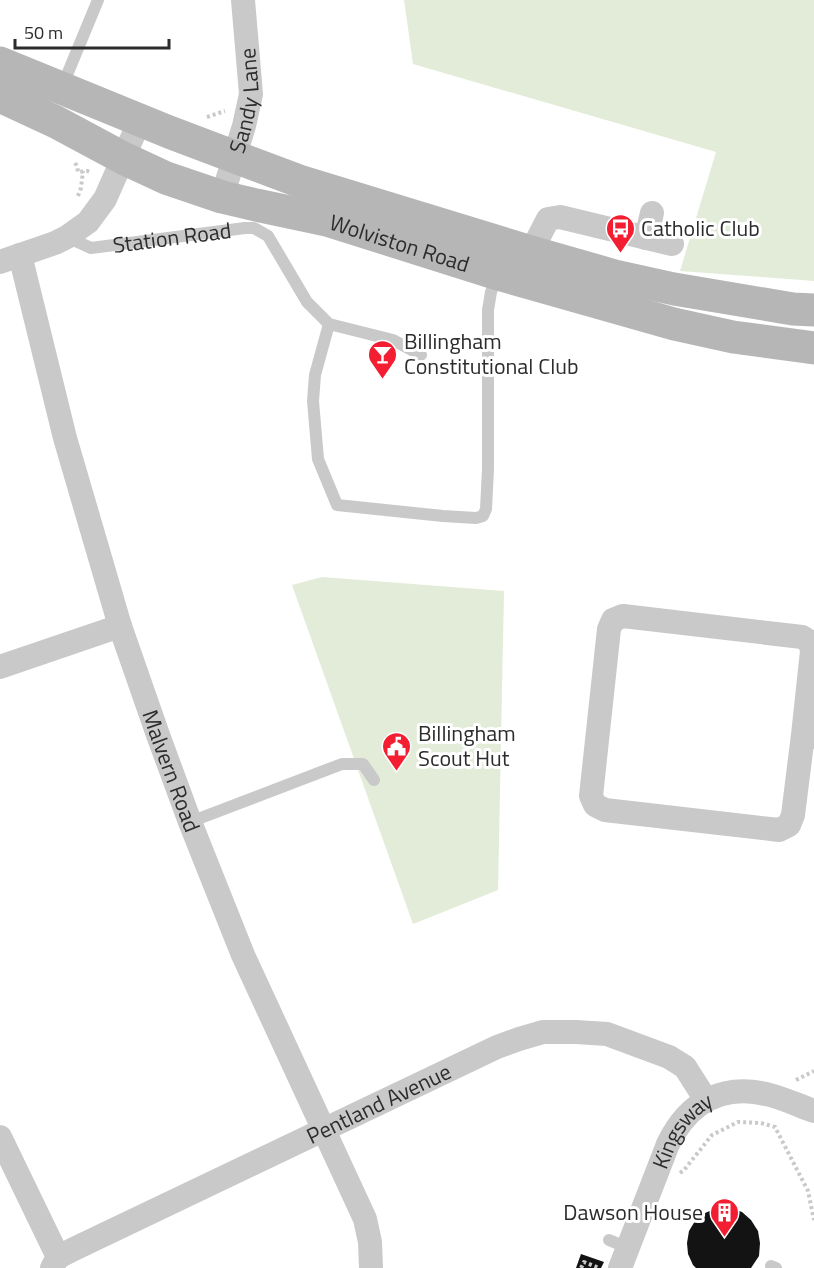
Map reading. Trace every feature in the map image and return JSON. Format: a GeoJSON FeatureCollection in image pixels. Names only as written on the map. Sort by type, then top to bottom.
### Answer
{"type":"FeatureCollection","features":[{"type":"Feature","properties":{"kind":"street","name":"Sandy Lane"},"geometry":{"type":"LineString","coordinates":[[222,196],[244,126],[251,94],[243,0]]}},
{"type":"Feature","properties":{"kind":"street","name":"Wolviston Road"},"geometry":{"type":"LineString","coordinates":[[0,63],[299,181],[531,252],[615,276],[674,289],[772,306],[814,310]]}},
{"type":"Feature","properties":{"kind":"street","name":"Wolviston Road"},"geometry":{"type":"LineString","coordinates":[[0,96],[166,178],[222,196],[327,220],[674,324],[733,337],[814,348]]}},
{"type":"Feature","properties":{"kind":"street","name":"Station Road"},"geometry":{"type":"LineString","coordinates":[[10,258],[55,243],[88,222],[105,199],[140,120]]}},
{"type":"Feature","properties":{"kind":"street"},"geometry":{"type":"LineString","coordinates":[[646,238],[652,213]]}},
{"type":"Feature","properties":{"kind":"street"},"geometry":{"type":"LineString","coordinates":[[531,252],[548,219],[560,217],[672,244]]}},
{"type":"Feature","properties":{"kind":"street","name":"Malvern Road"},"geometry":{"type":"LineString","coordinates":[[10,258],[120,626],[190,822],[243,955],[365,1219],[370,1242],[371,1268]]}},
{"type":"Feature","properties":{"kind":"street"},"geometry":{"type":"LineString","coordinates":[[623,616],[802,637],[810,642],[812,651],[809,736],[793,815],[789,825],[779,830],[604,810],[595,805],[591,796],[609,629],[613,620],[623,616]]}},
{"type":"Feature","properties":{"kind":"street"},"geometry":{"type":"LineString","coordinates":[[0,667],[120,626]]}},
{"type":"Feature","properties":{"kind":"street","name":"Pentland Avenue"},"geometry":{"type":"LineString","coordinates":[[55,1263],[323,1130],[497,1047],[543,1032],[607,1034],[669,1057],[685,1067],[706,1100]]}},
{"type":"Feature","properties":{"kind":"street","name":"Kingsway"},"geometry":{"type":"LineString","coordinates":[[619,1252],[675,1130],[695,1107],[723,1094],[741,1091],[769,1095],[814,1111]]}},
{"type":"Feature","properties":{"kind":"street"},"geometry":{"type":"LineString","coordinates":[[0,1137],[55,1263]]}},
{"type":"Feature","properties":{"kind":"lane"},"geometry":{"type":"LineString","coordinates":[[62,88],[98,0]]}},
{"type":"Feature","properties":{"kind":"lane","name":"Station Road"},"geometry":{"type":"LineString","coordinates":[[67,237],[91,248],[254,228],[268,236],[307,302],[329,324]]}},
{"type":"Feature","properties":{"kind":"lane"},"geometry":{"type":"LineString","coordinates":[[421,355],[393,340],[329,324],[315,375],[313,401],[318,459],[337,505],[476,518],[483,516],[486,509],[488,469],[488,310],[491,292],[498,273]]}},
{"type":"Feature","properties":{"kind":"lane"},"geometry":{"type":"LineString","coordinates":[[190,822],[342,764],[363,764],[374,780]]}},
{"type":"Feature","properties":{"kind":"path"},"geometry":{"type":"LineString","coordinates":[[201,119],[249,104]]}},
{"type":"Feature","properties":{"kind":"path"},"geometry":{"type":"LineString","coordinates":[[76,199],[83,177],[83,171],[78,172],[77,166]]}},
{"type":"Feature","properties":{"kind":"path"},"geometry":{"type":"LineString","coordinates":[[676,1175],[684,1170],[712,1135],[738,1122],[761,1123],[775,1127],[808,1191],[814,1220]]}},
{"type":"Feature","properties":{"kind":"path"},"geometry":{"type":"LineString","coordinates":[[581,1268],[584,1262],[598,1268]]}},
{"type":"Feature","properties":{"kind":"green space"},"geometry":{"type":"Polygon","coordinates":[[[404,0],[814,0],[814,281],[680,271],[716,152],[413,64],[404,0]]]}},
{"type":"Feature","properties":{"kind":"green space"},"geometry":{"type":"Polygon","coordinates":[[[322,577],[504,591],[498,890],[413,924],[292,585],[322,577]]]}},
{"type":"Feature","properties":{"kind":"building","name":"Dawson House"},"geometry":{"type":"Polygon","coordinates":[[[717,1208],[730,1208],[742,1212],[758,1231],[759,1256],[751,1268],[696,1268],[693,1265],[688,1254],[689,1231],[695,1221],[705,1213],[717,1208]]]}},
{"type":"Feature","properties":{"kind":"building"},"geometry":{"type":"Polygon","coordinates":[[[581,1254],[604,1262],[601,1268],[576,1268],[581,1254]]]}},
{"type":"Feature","properties":{"kind":"place","name":"Catholic Club"},"geometry":{"type":"Point","coordinates":[620,254]}},
{"type":"Feature","properties":{"kind":"place","name":"Billingham Constitutional Club"},"geometry":{"type":"Point","coordinates":[383,380]}},
{"type":"Feature","properties":{"kind":"place","name":"Billingham Scout Hut"},"geometry":{"type":"Point","coordinates":[397,772]}},
{"type":"Feature","properties":{"kind":"place","name":"Dawson House"},"geometry":{"type":"Point","coordinates":[724,1238]}}]}
